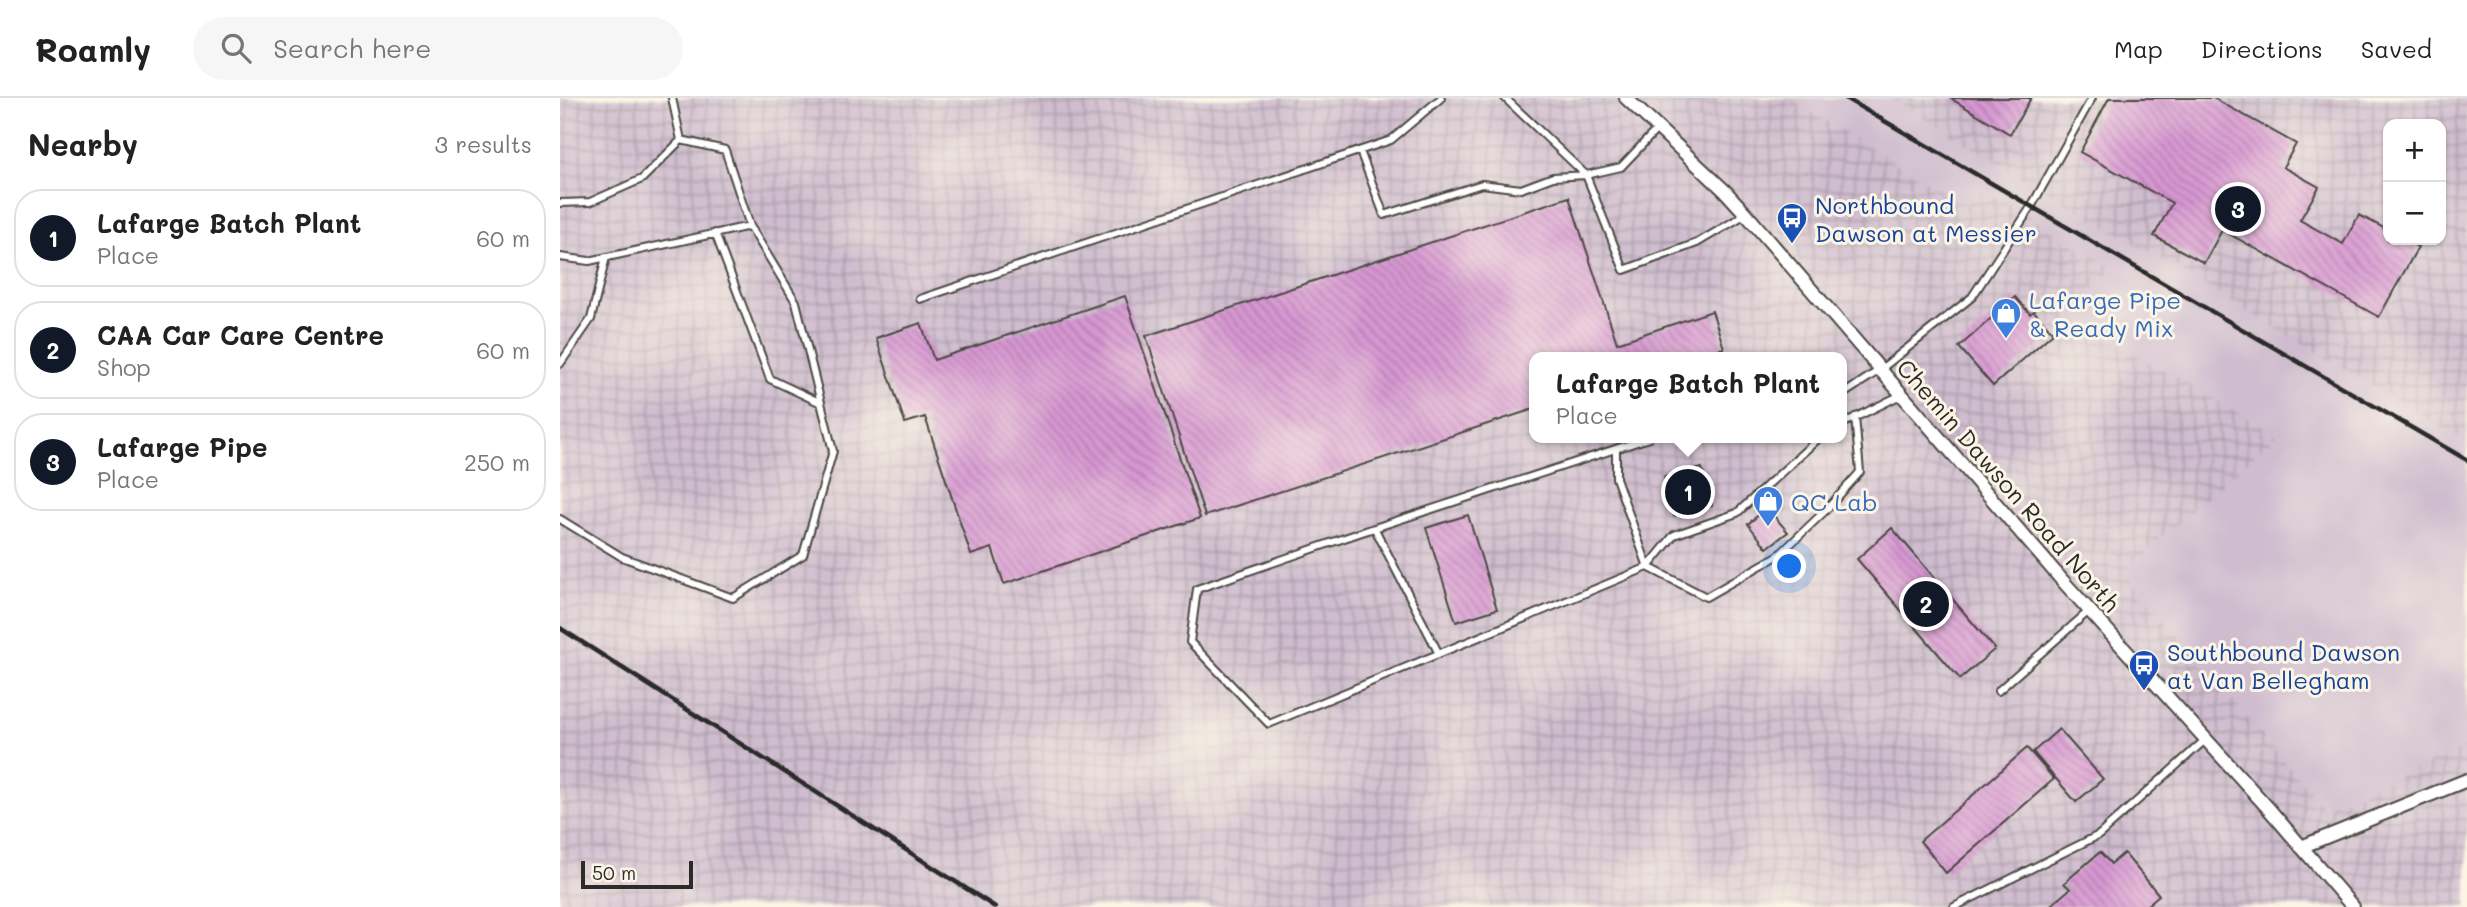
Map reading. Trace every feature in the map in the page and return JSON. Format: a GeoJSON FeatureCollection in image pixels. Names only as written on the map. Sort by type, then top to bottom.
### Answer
{"type":"FeatureCollection","features":[{"type":"Feature","properties":{"kind":"street","name":"Chemin Dawson Road North"},"geometry":{"type":"LineString","coordinates":[[1626,98],[1746,214],[1901,395],[2353,907]]}},
{"type":"Feature","properties":{"kind":"street"},"geometry":{"type":"LineString","coordinates":[[2301,847],[2467,780]]}},
{"type":"Feature","properties":{"kind":"lane"},"geometry":{"type":"LineString","coordinates":[[672,98],[681,140]]}},
{"type":"Feature","properties":{"kind":"lane"},"geometry":{"type":"LineString","coordinates":[[920,299],[1391,140],[1441,98]]}},
{"type":"Feature","properties":{"kind":"lane"},"geometry":{"type":"LineString","coordinates":[[1505,98],[1586,175],[1624,270],[1698,243],[1746,214]]}},
{"type":"Feature","properties":{"kind":"lane"},"geometry":{"type":"LineString","coordinates":[[1847,392],[1881,369],[1972,297],[2031,207],[2092,98]]}},
{"type":"Feature","properties":{"kind":"lane"},"geometry":{"type":"LineString","coordinates":[[1360,151],[1384,215],[1482,184],[1521,189],[1553,177],[1586,175],[1621,167],[1658,128]]}},
{"type":"Feature","properties":{"kind":"lane"},"geometry":{"type":"LineString","coordinates":[[560,203],[590,202],[642,179],[681,140]]}},
{"type":"Feature","properties":{"kind":"lane"},"geometry":{"type":"LineString","coordinates":[[560,519],[622,557],[733,598],[803,555],[832,451],[796,302],[750,226],[725,150],[681,140]]}},
{"type":"Feature","properties":{"kind":"lane"},"geometry":{"type":"LineString","coordinates":[[560,257],[589,261],[750,226]]}},
{"type":"Feature","properties":{"kind":"lane"},"geometry":{"type":"LineString","coordinates":[[715,233],[770,379],[821,403]]}},
{"type":"Feature","properties":{"kind":"lane"},"geometry":{"type":"LineString","coordinates":[[560,364],[591,319],[606,257]]}},
{"type":"Feature","properties":{"kind":"lane"},"geometry":{"type":"LineString","coordinates":[[1847,421],[1901,395]]}},
{"type":"Feature","properties":{"kind":"lane"},"geometry":{"type":"LineString","coordinates":[[1616,449],[1616,478],[1648,567],[1706,597],[1779,555],[1827,509],[1860,472],[1855,416]]}},
{"type":"Feature","properties":{"kind":"lane"},"geometry":{"type":"LineString","coordinates":[[1634,443],[1197,589],[1190,642],[1269,723],[1648,567],[1674,535],[1737,513],[1814,443]]}},
{"type":"Feature","properties":{"kind":"lane"},"geometry":{"type":"LineString","coordinates":[[1375,529],[1439,654]]}},
{"type":"Feature","properties":{"kind":"lane"},"geometry":{"type":"LineString","coordinates":[[1998,691],[2090,610]]}},
{"type":"Feature","properties":{"kind":"lane"},"geometry":{"type":"LineString","coordinates":[[1954,907],[2099,835],[2206,740]]}},
{"type":"Feature","properties":{"kind":"shaded area"},"geometry":{"type":"Polygon","coordinates":[[[560,98],[2467,98],[2467,907],[560,907],[560,98]]]}},
{"type":"Feature","properties":{"kind":"shaded area"},"geometry":{"type":"Polygon","coordinates":[[[1788,98],[1891,98],[2467,442],[2467,748],[2323,808],[2123,571],[2277,435],[2066,315],[2114,268],[1985,190],[1965,205],[1788,98]]]}},
{"type":"Feature","properties":{"kind":"building"},"geometry":{"type":"Polygon","coordinates":[[[1950,98],[2031,98],[2010,134],[1950,98]]]}},
{"type":"Feature","properties":{"kind":"building"},"geometry":{"type":"Polygon","coordinates":[[[2109,98],[2213,98],[2296,144],[2283,167],[2319,187],[2300,220],[2343,244],[2359,215],[2383,227],[2383,245],[2418,247],[2379,317],[2222,230],[2204,263],[2154,236],[2172,203],[2080,152],[2109,98]]]}},
{"type":"Feature","properties":{"kind":"building"},"geometry":{"type":"Polygon","coordinates":[[[1569,197],[1617,343],[1712,311],[1724,348],[1711,352],[1529,352],[1529,411],[1205,516],[1146,336],[1569,197]]]}},
{"type":"Feature","properties":{"kind":"building"},"geometry":{"type":"Polygon","coordinates":[[[1125,296],[1200,518],[1004,584],[992,548],[971,555],[925,417],[905,423],[876,338],[921,323],[934,360],[1125,296]]]}},
{"type":"Feature","properties":{"kind":"building","name":"Lafarge Pipe & Ready Mix"},"geometry":{"type":"Polygon","coordinates":[[[2015,297],[2030,314],[2034,311],[2053,333],[1993,386],[1959,347],[2015,297]]]}},
{"type":"Feature","properties":{"kind":"building"},"geometry":{"type":"Polygon","coordinates":[[[1702,468],[1712,506],[1674,516],[1664,477],[1702,468]]]}},
{"type":"Feature","properties":{"kind":"building","name":"QC Lab"},"geometry":{"type":"Polygon","coordinates":[[[1767,508],[1788,532],[1767,548],[1748,524],[1767,508]]]}},
{"type":"Feature","properties":{"kind":"building"},"geometry":{"type":"Polygon","coordinates":[[[1468,515],[1497,609],[1456,622],[1426,528],[1468,515]]]}},
{"type":"Feature","properties":{"kind":"building"},"geometry":{"type":"Polygon","coordinates":[[[1892,528],[1995,649],[1960,679],[1857,559],[1892,528]]]}},
{"type":"Feature","properties":{"kind":"building"},"geometry":{"type":"Polygon","coordinates":[[[2059,729],[2103,779],[2076,802],[2033,752],[2059,729]]]}},
{"type":"Feature","properties":{"kind":"building"},"geometry":{"type":"Polygon","coordinates":[[[2027,748],[2054,779],[1946,873],[1920,841],[2027,748]]]}},
{"type":"Feature","properties":{"kind":"building"},"geometry":{"type":"Polygon","coordinates":[[[2100,852],[2111,864],[2124,853],[2159,895],[2145,907],[2052,907],[2051,905],[2070,889],[2064,883],[2100,852]]]}},
{"type":"Feature","properties":{"kind":"railway"},"geometry":{"type":"LineString","coordinates":[[1845,98],[2467,460]]}},
{"type":"Feature","properties":{"kind":"railway"},"geometry":{"type":"LineString","coordinates":[[560,628],[995,907]]}},
{"type":"Feature","properties":{"kind":"place","name":"Lafarge Pipe"},"geometry":{"type":"Point","coordinates":[2238,209]}},
{"type":"Feature","properties":{"kind":"place","name":"Northbound Dawson at Messier"},"geometry":{"type":"Point","coordinates":[1792,245]}},
{"type":"Feature","properties":{"kind":"place","name":"Lafarge Pipe & Ready Mix"},"geometry":{"type":"Point","coordinates":[2006,340]}},
{"type":"Feature","properties":{"kind":"place","name":"Lafarge Batch Plant"},"geometry":{"type":"Point","coordinates":[1688,492]}},
{"type":"Feature","properties":{"kind":"place","name":"QC Lab"},"geometry":{"type":"Point","coordinates":[1768,528]}},
{"type":"Feature","properties":{"kind":"place","name":"CAA Car Care Centre"},"geometry":{"type":"Point","coordinates":[1926,604]}},
{"type":"Feature","properties":{"kind":"place","name":"Southbound Dawson at Van Bellegham"},"geometry":{"type":"Point","coordinates":[2144,692]}}]}
